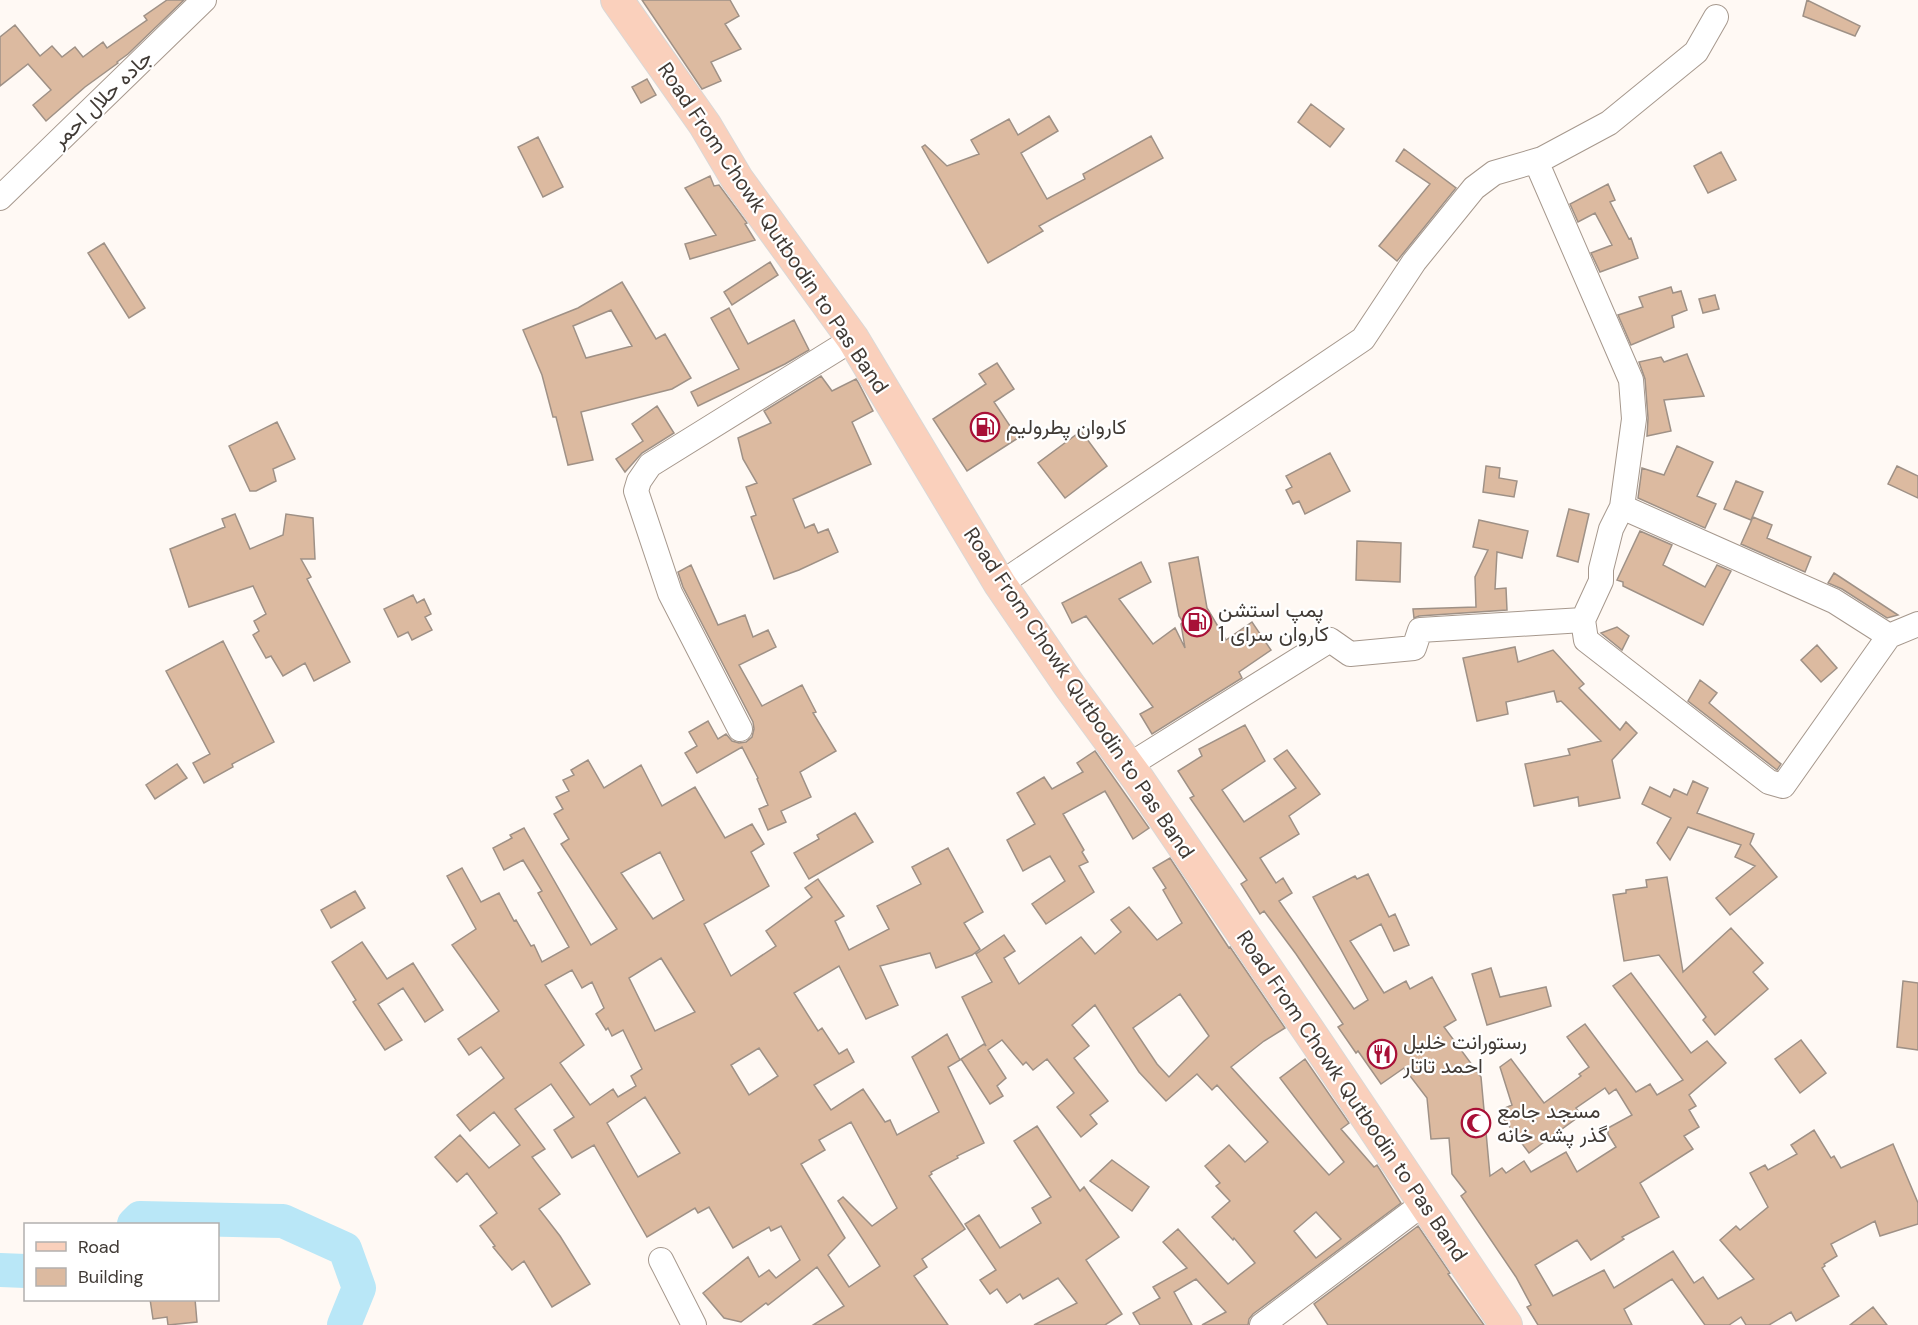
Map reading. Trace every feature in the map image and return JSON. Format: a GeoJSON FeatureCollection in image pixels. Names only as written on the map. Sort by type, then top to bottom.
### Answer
{"type":"FeatureCollection","features":[{"type":"Feature","properties":{"kind":"main road","name":"Road From Chowk Qutbodin to Pas Band"},"geometry":{"type":"LineString","coordinates":[[617,0],[705,125],[737,180],[853,339],[1000,584],[1128,766],[1506,1325]]}},
{"type":"Feature","properties":{"kind":"street","name":"جاده حلال احمر"},"geometry":{"type":"LineString","coordinates":[[0,198],[204,0]]}},
{"type":"Feature","properties":{"kind":"street"},"geometry":{"type":"LineString","coordinates":[[1000,584],[1363,339],[1414,262],[1474,188],[1494,173],[1536,161],[1609,123],[1696,52],[1716,17]]}},
{"type":"Feature","properties":{"kind":"street"},"geometry":{"type":"LineString","coordinates":[[1536,161],[1631,380],[1635,419],[1622,507],[1611,529],[1600,569],[1601,581],[1583,620],[1586,640],[1768,782],[1784,786],[1889,636],[1918,624]]}},
{"type":"Feature","properties":{"kind":"street"},"geometry":{"type":"LineString","coordinates":[[740,729],[670,593],[636,491],[639,481],[650,465],[853,339]]}},
{"type":"Feature","properties":{"kind":"street"},"geometry":{"type":"LineString","coordinates":[[1622,507],[1834,601],[1889,636]]}},
{"type":"Feature","properties":{"kind":"street"},"geometry":{"type":"LineString","coordinates":[[1128,766],[1330,640],[1350,654],[1414,648],[1420,630],[1583,620]]}},
{"type":"Feature","properties":{"kind":"street"},"geometry":{"type":"LineString","coordinates":[[1262,1325],[1424,1203]]}},
{"type":"Feature","properties":{"kind":"street"},"geometry":{"type":"LineString","coordinates":[[661,1260],[694,1325]]}},
{"type":"Feature","properties":{"kind":"building"},"geometry":{"type":"Polygon","coordinates":[[[167,0],[184,0],[118,63],[85,87],[46,121],[33,105],[51,90],[28,64],[0,86],[0,37],[15,25],[40,56],[52,46],[62,57],[75,47],[83,57],[103,42],[107,48],[147,20],[144,16],[167,0]]]}},
{"type":"Feature","properties":{"kind":"building"},"geometry":{"type":"Polygon","coordinates":[[[642,0],[730,0],[739,16],[725,24],[741,49],[711,62],[721,81],[702,89],[642,0]]]}},
{"type":"Feature","properties":{"kind":"building"},"geometry":{"type":"Polygon","coordinates":[[[1807,0],[1860,26],[1855,36],[1803,16],[1807,0]]]}},
{"type":"Feature","properties":{"kind":"building"},"geometry":{"type":"Polygon","coordinates":[[[647,79],[656,95],[641,103],[632,87],[647,79]]]}},
{"type":"Feature","properties":{"kind":"building"},"geometry":{"type":"Polygon","coordinates":[[[1311,104],[1344,129],[1330,147],[1298,122],[1311,104]]]}},
{"type":"Feature","properties":{"kind":"building"},"geometry":{"type":"Polygon","coordinates":[[[1049,116],[1058,131],[1021,153],[1047,199],[1085,179],[1083,174],[1151,136],[1163,158],[1039,226],[1043,231],[988,263],[922,147],[925,145],[947,166],[979,154],[971,140],[1009,119],[1018,135],[1049,116]]]}},
{"type":"Feature","properties":{"kind":"building"},"geometry":{"type":"Polygon","coordinates":[[[538,137],[563,187],[543,197],[518,147],[538,137]]]}},
{"type":"Feature","properties":{"kind":"building"},"geometry":{"type":"Polygon","coordinates":[[[1404,149],[1456,188],[1397,261],[1379,246],[1430,184],[1396,161],[1404,149]]]}},
{"type":"Feature","properties":{"kind":"building"},"geometry":{"type":"Polygon","coordinates":[[[1721,152],[1736,180],[1708,193],[1694,166],[1721,152]]]}},
{"type":"Feature","properties":{"kind":"building"},"geometry":{"type":"Polygon","coordinates":[[[710,176],[714,186],[719,185],[747,223],[745,224],[755,240],[690,259],[685,244],[716,235],[685,188],[710,176]]]}},
{"type":"Feature","properties":{"kind":"building"},"geometry":{"type":"Polygon","coordinates":[[[1608,184],[1615,200],[1610,202],[1629,239],[1631,238],[1638,258],[1600,272],[1591,253],[1612,245],[1595,213],[1578,222],[1570,204],[1608,184]]]}},
{"type":"Feature","properties":{"kind":"building"},"geometry":{"type":"Polygon","coordinates":[[[104,243],[145,308],[129,318],[88,253],[104,243]]]}},
{"type":"Feature","properties":{"kind":"building"},"geometry":{"type":"Polygon","coordinates":[[[770,262],[778,275],[732,305],[724,292],[770,262]]]}},
{"type":"Feature","properties":{"kind":"building"},"geometry":{"type":"Polygon","coordinates":[[[622,282],[656,339],[665,334],[691,378],[672,389],[581,412],[593,460],[568,465],[542,375],[523,330],[578,308],[622,282]],[[611,310],[573,326],[586,358],[632,346],[611,310]]]}},
{"type":"Feature","properties":{"kind":"building"},"geometry":{"type":"Polygon","coordinates":[[[1671,287],[1673,293],[1681,291],[1687,310],[1672,316],[1674,327],[1631,345],[1618,315],[1643,307],[1639,297],[1671,287]]]}},
{"type":"Feature","properties":{"kind":"building"},"geometry":{"type":"Polygon","coordinates":[[[1715,295],[1719,309],[1703,313],[1699,299],[1715,295]]]}},
{"type":"Feature","properties":{"kind":"building"},"geometry":{"type":"Polygon","coordinates":[[[729,308],[748,344],[794,320],[809,350],[698,406],[691,392],[739,369],[711,318],[729,308]]]}},
{"type":"Feature","properties":{"kind":"building"},"geometry":{"type":"Polygon","coordinates":[[[1687,354],[1704,396],[1664,400],[1671,431],[1647,436],[1645,379],[1639,362],[1661,357],[1664,362],[1687,354]]]}},
{"type":"Feature","properties":{"kind":"building"},"geometry":{"type":"Polygon","coordinates":[[[997,363],[1014,389],[994,402],[1018,438],[967,471],[933,419],[986,384],[979,374],[997,363]]]}},
{"type":"Feature","properties":{"kind":"building"},"geometry":{"type":"Polygon","coordinates":[[[821,376],[832,391],[856,379],[858,382],[873,411],[852,422],[871,464],[793,499],[805,528],[814,524],[818,533],[828,529],[838,552],[774,579],[751,517],[756,515],[746,487],[757,483],[743,459],[738,438],[771,423],[764,411],[821,376]]]}},
{"type":"Feature","properties":{"kind":"building"},"geometry":{"type":"Polygon","coordinates":[[[657,406],[674,433],[642,453],[625,472],[616,459],[643,441],[632,424],[657,406]]]}},
{"type":"Feature","properties":{"kind":"building"},"geometry":{"type":"Polygon","coordinates":[[[277,422],[295,459],[273,469],[276,481],[256,491],[250,491],[229,446],[277,422]]]}},
{"type":"Feature","properties":{"kind":"building"},"geometry":{"type":"Polygon","coordinates":[[[1081,431],[1107,466],[1065,498],[1038,463],[1081,431]]]}},
{"type":"Feature","properties":{"kind":"building"},"geometry":{"type":"Polygon","coordinates":[[[1677,446],[1713,462],[1697,496],[1716,504],[1705,528],[1638,498],[1642,468],[1664,475],[1677,446]]]}},
{"type":"Feature","properties":{"kind":"building"},"geometry":{"type":"Polygon","coordinates":[[[1330,453],[1350,491],[1305,514],[1299,501],[1293,504],[1286,490],[1292,487],[1286,476],[1330,453]]]}},
{"type":"Feature","properties":{"kind":"building"},"geometry":{"type":"Polygon","coordinates":[[[1486,466],[1500,468],[1499,478],[1517,481],[1514,497],[1483,492],[1486,466]]]}},
{"type":"Feature","properties":{"kind":"building"},"geometry":{"type":"Polygon","coordinates":[[[1897,466],[1918,476],[1918,498],[1888,484],[1897,466]]]}},
{"type":"Feature","properties":{"kind":"building"},"geometry":{"type":"Polygon","coordinates":[[[1736,481],[1763,492],[1751,520],[1724,509],[1736,481]]]}},
{"type":"Feature","properties":{"kind":"building"},"geometry":{"type":"Polygon","coordinates":[[[1569,509],[1589,514],[1578,562],[1557,556],[1569,509]]]}},
{"type":"Feature","properties":{"kind":"building"},"geometry":{"type":"Polygon","coordinates":[[[235,514],[250,549],[283,535],[286,514],[313,518],[315,559],[301,559],[311,577],[307,579],[350,662],[314,681],[305,663],[283,676],[271,656],[266,658],[253,635],[259,631],[254,621],[266,614],[253,586],[189,607],[170,549],[225,527],[222,519],[235,514]]]}},
{"type":"Feature","properties":{"kind":"building"},"geometry":{"type":"Polygon","coordinates":[[[1753,517],[1772,525],[1767,538],[1811,557],[1805,572],[1741,544],[1753,517]]]}},
{"type":"Feature","properties":{"kind":"building"},"geometry":{"type":"Polygon","coordinates":[[[1479,520],[1528,531],[1522,558],[1497,552],[1495,589],[1506,588],[1507,610],[1414,618],[1413,609],[1476,607],[1475,577],[1488,550],[1473,547],[1479,520]]]}},
{"type":"Feature","properties":{"kind":"building"},"geometry":{"type":"Polygon","coordinates":[[[1640,531],[1672,545],[1663,565],[1705,587],[1717,565],[1731,571],[1703,625],[1623,586],[1623,582],[1617,580],[1640,531]]]}},
{"type":"Feature","properties":{"kind":"building"},"geometry":{"type":"Polygon","coordinates":[[[1357,541],[1401,543],[1400,582],[1356,580],[1357,541]]]}},
{"type":"Feature","properties":{"kind":"building"},"geometry":{"type":"Polygon","coordinates":[[[1198,557],[1207,608],[1226,640],[1252,622],[1271,650],[1239,672],[1242,678],[1152,734],[1140,714],[1153,707],[1086,616],[1072,623],[1062,603],[1141,562],[1151,582],[1119,599],[1153,644],[1175,628],[1185,648],[1181,624],[1183,622],[1179,616],[1169,563],[1198,557]]]}},
{"type":"Feature","properties":{"kind":"building"},"geometry":{"type":"Polygon","coordinates":[[[691,565],[718,625],[745,615],[753,637],[768,630],[776,647],[739,665],[762,706],[802,685],[816,712],[813,713],[836,751],[800,772],[811,797],[781,811],[786,822],[768,830],[759,809],[768,805],[758,778],[742,747],[697,773],[685,753],[697,746],[689,732],[708,721],[718,739],[726,734],[732,741],[739,743],[746,742],[752,737],[754,729],[753,722],[683,587],[678,572],[691,565]]]}},
{"type":"Feature","properties":{"kind":"building"},"geometry":{"type":"Polygon","coordinates":[[[1834,573],[1898,615],[1887,618],[1842,589],[1828,583],[1834,573]]]}},
{"type":"Feature","properties":{"kind":"building"},"geometry":{"type":"Polygon","coordinates":[[[413,595],[417,603],[424,599],[431,614],[425,617],[432,630],[412,640],[408,632],[398,637],[384,609],[413,595]]]}},
{"type":"Feature","properties":{"kind":"building"},"geometry":{"type":"Polygon","coordinates":[[[1617,627],[1629,636],[1622,650],[1601,633],[1617,627]]]}},
{"type":"Feature","properties":{"kind":"building"},"geometry":{"type":"Polygon","coordinates":[[[223,641],[274,742],[232,764],[233,767],[204,783],[193,763],[210,754],[166,671],[223,641]]]}},
{"type":"Feature","properties":{"kind":"building"},"geometry":{"type":"Polygon","coordinates":[[[1817,645],[1837,668],[1821,682],[1801,660],[1817,645]]]}},
{"type":"Feature","properties":{"kind":"building"},"geometry":{"type":"Polygon","coordinates":[[[1515,647],[1518,662],[1553,650],[1584,684],[1579,688],[1620,730],[1626,722],[1637,733],[1612,760],[1620,798],[1579,806],[1578,797],[1534,806],[1525,764],[1570,755],[1568,749],[1601,741],[1561,701],[1557,702],[1554,691],[1506,702],[1508,714],[1477,721],[1463,658],[1515,647]]]}},
{"type":"Feature","properties":{"kind":"building"},"geometry":{"type":"Polygon","coordinates":[[[1700,680],[1717,693],[1709,703],[1781,764],[1777,770],[1688,701],[1700,680]]]}},
{"type":"Feature","properties":{"kind":"building"},"geometry":{"type":"Polygon","coordinates":[[[1245,725],[1265,761],[1222,790],[1244,822],[1296,788],[1274,759],[1287,750],[1320,794],[1289,816],[1299,834],[1260,858],[1276,883],[1283,878],[1292,893],[1279,901],[1354,1009],[1368,1000],[1313,897],[1355,876],[1357,879],[1368,874],[1389,917],[1395,914],[1409,945],[1394,951],[1381,924],[1350,941],[1384,993],[1406,981],[1410,989],[1432,977],[1456,1020],[1444,1027],[1481,1077],[1490,1176],[1502,1168],[1506,1173],[1524,1161],[1531,1172],[1566,1152],[1577,1172],[1616,1147],[1608,1134],[1608,1128],[1632,1115],[1616,1089],[1609,1094],[1605,1088],[1576,1108],[1581,1115],[1529,1153],[1498,1111],[1512,1105],[1500,1067],[1511,1059],[1544,1103],[1581,1076],[1579,1074],[1589,1067],[1567,1037],[1585,1024],[1636,1092],[1650,1084],[1657,1095],[1683,1080],[1613,986],[1631,973],[1691,1053],[1707,1041],[1726,1063],[1689,1095],[1696,1106],[1689,1110],[1699,1127],[1684,1136],[1693,1149],[1640,1183],[1659,1217],[1622,1237],[1624,1239],[1591,1260],[1577,1240],[1535,1265],[1553,1296],[1604,1270],[1614,1288],[1673,1251],[1694,1283],[1703,1277],[1718,1299],[1754,1279],[1720,1240],[1736,1226],[1740,1230],[1768,1207],[1750,1173],[1765,1165],[1768,1170],[1797,1154],[1791,1145],[1814,1130],[1831,1158],[1834,1156],[1841,1168],[1893,1144],[1918,1203],[1918,1224],[1880,1236],[1875,1221],[1831,1244],[1837,1256],[1824,1264],[1822,1268],[1839,1296],[1796,1321],[1791,1312],[1769,1325],[1746,1325],[1741,1317],[1729,1325],[1705,1325],[1672,1279],[1624,1309],[1632,1325],[1538,1325],[1527,1307],[1531,1305],[1516,1277],[1461,1196],[1466,1192],[1452,1174],[1449,1138],[1431,1139],[1427,1098],[1404,1068],[1381,1084],[1358,1051],[1356,1053],[1338,1027],[1343,1024],[1264,911],[1260,914],[1241,884],[1247,880],[1190,798],[1194,796],[1178,771],[1202,756],[1199,749],[1245,725]]]}},
{"type":"Feature","properties":{"kind":"building"},"geometry":{"type":"Polygon","coordinates":[[[1095,751],[1149,828],[1133,839],[1105,791],[1063,814],[1084,850],[1082,852],[1088,862],[1079,866],[1094,892],[1046,924],[1032,904],[1065,881],[1050,856],[1023,871],[1007,840],[1035,824],[1017,793],[1044,777],[1052,789],[1083,772],[1077,763],[1095,751]]]}},
{"type":"Feature","properties":{"kind":"building"},"geometry":{"type":"Polygon","coordinates":[[[588,760],[604,788],[641,765],[662,806],[695,787],[725,838],[752,824],[764,844],[751,852],[769,886],[704,924],[731,976],[776,946],[766,931],[812,897],[805,888],[818,879],[844,916],[835,921],[849,950],[889,929],[877,906],[921,884],[912,867],[948,848],[983,912],[964,923],[980,949],[972,955],[936,968],[930,953],[880,966],[898,1005],[866,1019],[839,966],[794,993],[818,1031],[822,1028],[839,1054],[847,1049],[854,1062],[814,1085],[831,1110],[863,1089],[885,1122],[890,1120],[897,1135],[939,1112],[912,1057],[947,1034],[960,1060],[948,1067],[984,1143],[931,1172],[929,1176],[965,1229],[922,1259],[927,1267],[914,1276],[948,1325],[813,1325],[844,1306],[817,1267],[768,1305],[766,1303],[741,1322],[724,1318],[703,1293],[748,1257],[759,1277],[769,1270],[776,1278],[800,1260],[781,1226],[771,1231],[769,1227],[733,1248],[709,1207],[698,1213],[695,1208],[647,1237],[594,1145],[572,1158],[554,1130],[574,1117],[551,1084],[515,1109],[545,1149],[532,1157],[560,1194],[539,1209],[560,1236],[590,1284],[552,1307],[524,1261],[512,1270],[493,1247],[495,1246],[480,1226],[497,1213],[467,1173],[457,1182],[435,1157],[460,1135],[489,1168],[520,1145],[494,1112],[470,1131],[457,1115],[504,1078],[481,1047],[469,1055],[458,1039],[499,1011],[452,945],[476,929],[447,876],[462,868],[481,902],[499,893],[514,921],[516,920],[531,946],[534,945],[542,962],[569,947],[538,893],[542,891],[523,860],[504,870],[493,848],[512,838],[510,835],[524,828],[591,945],[617,929],[561,844],[569,839],[554,814],[563,809],[556,797],[569,791],[563,780],[574,775],[571,770],[588,760]],[[660,852],[621,873],[653,919],[684,900],[660,852]],[[661,958],[629,978],[655,1031],[695,1012],[661,958]],[[572,970],[545,985],[584,1045],[560,1063],[590,1105],[613,1089],[618,1097],[636,1086],[631,1076],[642,1069],[623,1030],[612,1036],[608,1028],[606,1030],[596,1014],[604,1008],[592,982],[582,988],[572,970]],[[759,1048],[731,1065],[749,1095],[778,1076],[759,1048]],[[645,1097],[607,1123],[638,1177],[680,1153],[645,1097]],[[851,1122],[819,1140],[825,1150],[801,1164],[845,1238],[828,1255],[849,1287],[880,1266],[838,1201],[843,1197],[872,1226],[897,1208],[851,1122]]]}},
{"type":"Feature","properties":{"kind":"building"},"geometry":{"type":"Polygon","coordinates":[[[177,764],[187,778],[155,799],[146,785],[177,764]]]}},
{"type":"Feature","properties":{"kind":"building"},"geometry":{"type":"Polygon","coordinates":[[[1693,781],[1708,788],[1697,813],[1754,834],[1750,844],[1777,877],[1730,915],[1716,898],[1755,866],[1735,857],[1741,845],[1688,827],[1670,860],[1657,843],[1671,818],[1642,804],[1650,787],[1670,797],[1674,789],[1687,795],[1693,781]]]}},
{"type":"Feature","properties":{"kind":"building"},"geometry":{"type":"Polygon","coordinates":[[[855,813],[873,842],[809,879],[794,853],[819,839],[817,835],[855,813]]]}},
{"type":"Feature","properties":{"kind":"building"},"geometry":{"type":"Polygon","coordinates":[[[1170,858],[1285,1028],[1231,1067],[1329,1175],[1344,1162],[1280,1078],[1305,1059],[1349,1123],[1341,1129],[1374,1167],[1377,1165],[1401,1203],[1253,1314],[1248,1325],[1202,1325],[1226,1312],[1196,1279],[1174,1292],[1192,1325],[1140,1325],[1133,1313],[1160,1298],[1153,1287],[1187,1268],[1163,1242],[1178,1229],[1228,1284],[1255,1263],[1212,1217],[1230,1201],[1216,1186],[1220,1183],[1205,1166],[1229,1145],[1245,1162],[1268,1142],[1217,1085],[1212,1090],[1197,1074],[1166,1101],[1139,1072],[1095,1005],[1072,1025],[1089,1046],[1074,1058],[1108,1101],[1090,1115],[1097,1124],[1081,1137],[1057,1107],[1074,1093],[1047,1059],[1033,1070],[1026,1062],[1023,1065],[1002,1040],[988,1050],[1006,1078],[997,1086],[1003,1096],[990,1104],[961,1059],[984,1044],[986,1046],[962,997],[992,982],[976,954],[1004,935],[1015,951],[1004,958],[1019,984],[1081,937],[1095,954],[1121,932],[1111,920],[1129,907],[1157,940],[1182,923],[1163,890],[1166,888],[1153,868],[1170,858]],[[1180,994],[1133,1028],[1157,1064],[1169,1077],[1209,1036],[1180,994]],[[1316,1212],[1294,1231],[1316,1258],[1341,1239],[1316,1212]]]}},
{"type":"Feature","properties":{"kind":"building"},"geometry":{"type":"Polygon","coordinates":[[[1667,877],[1683,972],[1731,928],[1763,963],[1753,972],[1768,989],[1715,1035],[1703,1020],[1706,1017],[1659,955],[1624,961],[1613,895],[1626,893],[1626,890],[1647,887],[1646,880],[1667,877]]]}},
{"type":"Feature","properties":{"kind":"building"},"geometry":{"type":"Polygon","coordinates":[[[355,891],[365,908],[331,928],[321,910],[355,891]]]}},
{"type":"Feature","properties":{"kind":"building"},"geometry":{"type":"Polygon","coordinates":[[[362,942],[387,979],[413,963],[443,1010],[425,1022],[403,988],[378,1004],[402,1040],[385,1050],[353,1002],[356,1000],[332,962],[362,942]]]}},
{"type":"Feature","properties":{"kind":"building"},"geometry":{"type":"Polygon","coordinates":[[[1491,968],[1500,997],[1546,987],[1551,1006],[1487,1025],[1472,974],[1491,968]]]}},
{"type":"Feature","properties":{"kind":"building"},"geometry":{"type":"Polygon","coordinates":[[[1903,981],[1918,983],[1918,1050],[1897,1047],[1903,981]]]}},
{"type":"Feature","properties":{"kind":"building"},"geometry":{"type":"Polygon","coordinates":[[[1801,1040],[1826,1073],[1800,1093],[1775,1059],[1801,1040]]]}},
{"type":"Feature","properties":{"kind":"building"},"geometry":{"type":"Polygon","coordinates":[[[1037,1126],[1080,1191],[1084,1187],[1119,1237],[1086,1260],[1122,1314],[1105,1325],[1034,1325],[1077,1303],[1058,1278],[1023,1299],[1020,1294],[1007,1303],[997,1289],[990,1294],[980,1280],[996,1270],[965,1224],[979,1215],[1000,1248],[1041,1223],[1032,1208],[1051,1197],[1014,1141],[1037,1126]]]}},
{"type":"Feature","properties":{"kind":"building"},"geometry":{"type":"Polygon","coordinates":[[[1112,1160],[1149,1187],[1132,1211],[1090,1181],[1112,1160]]]}},
{"type":"Feature","properties":{"kind":"building"},"geometry":{"type":"Polygon","coordinates":[[[1418,1226],[1484,1325],[1328,1325],[1314,1304],[1418,1226]]]}},
{"type":"Feature","properties":{"kind":"building"},"geometry":{"type":"Polygon","coordinates":[[[150,1301],[195,1301],[197,1322],[168,1325],[167,1317],[153,1319],[150,1301]]]}},
{"type":"Feature","properties":{"kind":"building"},"geometry":{"type":"Polygon","coordinates":[[[1873,1307],[1887,1325],[1850,1325],[1873,1307]]]}},
{"type":"Feature","properties":{"kind":"waterway"},"geometry":{"type":"LineString","coordinates":[[135,1223],[140,1218],[283,1221],[345,1249],[359,1288],[344,1325]]}},
{"type":"Feature","properties":{"kind":"waterway"},"geometry":{"type":"LineString","coordinates":[[0,1270],[24,1271]]}},
{"type":"Feature","properties":{"kind":"place","name":"کاروان پطرولیم"},"geometry":{"type":"Point","coordinates":[985,427]}},
{"type":"Feature","properties":{"kind":"place","name":"پمپ استشن کاروان سرای 1"},"geometry":{"type":"Point","coordinates":[1197,622]}},
{"type":"Feature","properties":{"kind":"place","name":"رستورانت خلیل احمد تاتار"},"geometry":{"type":"Point","coordinates":[1382,1054]}},
{"type":"Feature","properties":{"kind":"place","name":"مسجد جامع گذر پشه خانه"},"geometry":{"type":"Point","coordinates":[1476,1123]}}]}
